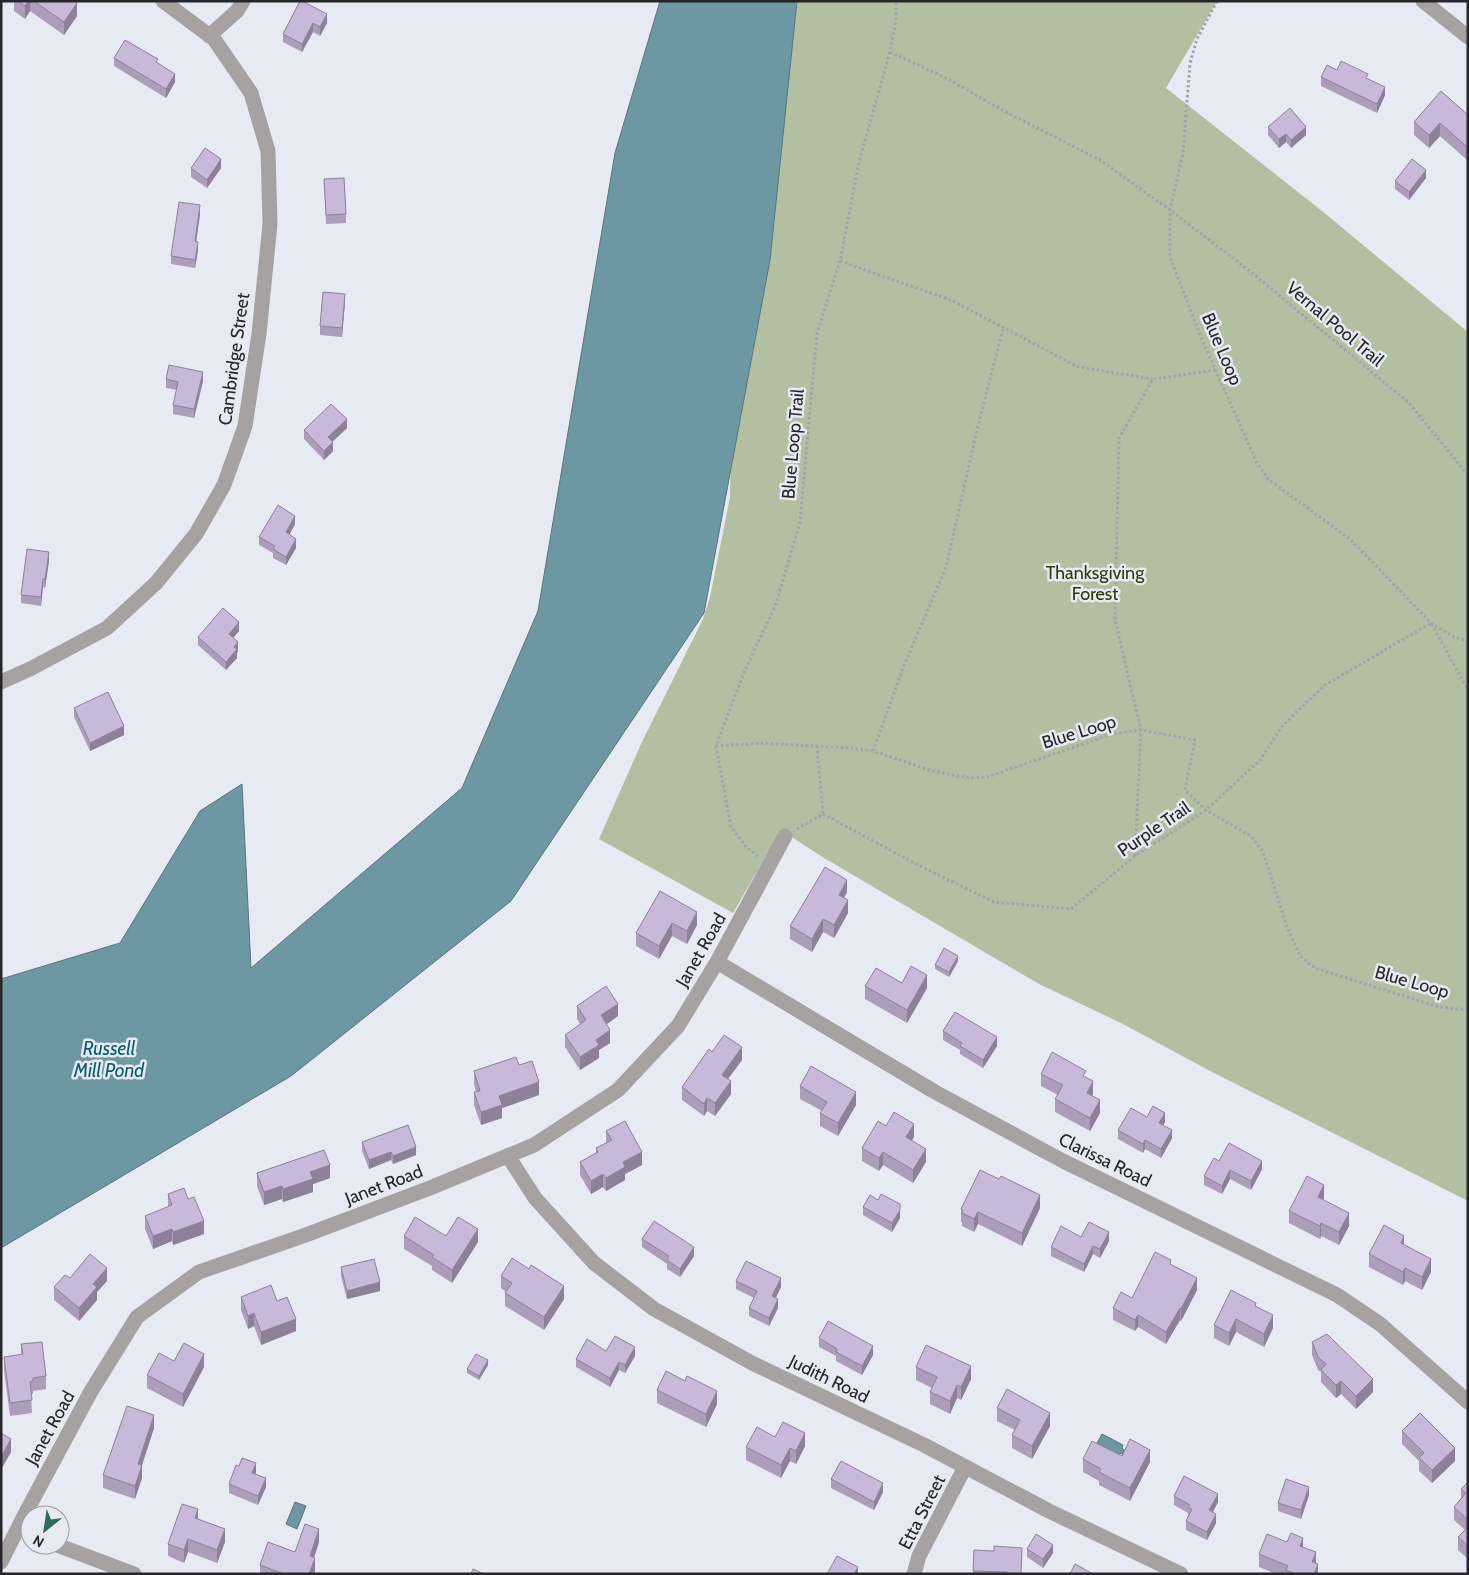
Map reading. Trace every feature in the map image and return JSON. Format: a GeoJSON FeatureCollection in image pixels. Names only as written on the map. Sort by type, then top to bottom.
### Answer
{"type":"FeatureCollection","features":[{"type":"Feature","properties":{"kind":"street","name":"Cambridge Street"},"geometry":{"type":"LineString","coordinates":[[1,682],[30,669],[107,628],[156,583],[196,534],[224,485],[245,426],[259,334],[270,224],[268,151],[251,93],[214,39],[163,1]]}},
{"type":"Feature","properties":{"kind":"street"},"geometry":{"type":"LineString","coordinates":[[209,36],[236,11],[243,1]]}},
{"type":"Feature","properties":{"kind":"street"},"geometry":{"type":"LineString","coordinates":[[1423,1],[1468,36]]}},
{"type":"Feature","properties":{"kind":"street","name":"Janet Road"},"geometry":{"type":"LineString","coordinates":[[36,1505],[90,1393],[137,1317],[199,1272],[430,1188],[534,1145],[618,1090],[678,1026],[717,962],[786,836]]}},
{"type":"Feature","properties":{"kind":"street","name":"Clarissa Road"},"geometry":{"type":"LineString","coordinates":[[717,962],[935,1092],[1063,1161],[1337,1296],[1380,1324],[1468,1402]]}},
{"type":"Feature","properties":{"kind":"street","name":"Judith Road"},"geometry":{"type":"LineString","coordinates":[[508,1156],[535,1198],[594,1263],[654,1309],[752,1363],[924,1445],[1049,1511],[1181,1574]]}},
{"type":"Feature","properties":{"kind":"street","name":"Etta Street"},"geometry":{"type":"LineString","coordinates":[[914,1574],[919,1556],[965,1467]]}},
{"type":"Feature","properties":{"kind":"street","name":"Janet Road"},"geometry":{"type":"LineString","coordinates":[[1,1562],[20,1536]]}},
{"type":"Feature","properties":{"kind":"street"},"geometry":{"type":"LineString","coordinates":[[70,1550],[134,1574]]}},
{"type":"Feature","properties":{"kind":"path","name":"Blue Loop Trail"},"geometry":{"type":"LineString","coordinates":[[716,746],[745,670],[776,604],[800,522],[817,333],[840,261],[860,162],[890,52],[896,20],[896,1]]}},
{"type":"Feature","properties":{"kind":"path","name":"Blue Loop"},"geometry":{"type":"LineString","coordinates":[[1217,1],[1197,39],[1190,63],[1183,153],[1170,210],[1170,257],[1200,335],[1257,463],[1268,479],[1350,539],[1430,624],[1454,637],[1468,641]]}},
{"type":"Feature","properties":{"kind":"path","name":"Vernal Pool Trail"},"geometry":{"type":"LineString","coordinates":[[890,52],[946,78],[1004,112],[1100,160],[1170,210],[1251,272],[1408,402],[1468,475]]}},
{"type":"Feature","properties":{"kind":"path"},"geometry":{"type":"LineString","coordinates":[[840,261],[953,301],[1078,367],[1153,379],[1216,370]]}},
{"type":"Feature","properties":{"kind":"path"},"geometry":{"type":"LineString","coordinates":[[873,751],[903,668],[946,567],[977,430],[1004,328]]}},
{"type":"Feature","properties":{"kind":"path"},"geometry":{"type":"LineString","coordinates":[[1135,856],[1141,730],[1115,620],[1119,438],[1153,379]]}},
{"type":"Feature","properties":{"kind":"path"},"geometry":{"type":"LineString","coordinates":[[1430,624],[1468,690]]}},
{"type":"Feature","properties":{"kind":"path","name":"Purple Trail"},"geometry":{"type":"LineString","coordinates":[[823,814],[914,863],[994,902],[1071,909],[1135,856],[1206,810],[1260,760],[1283,725],[1325,684],[1430,624]]}},
{"type":"Feature","properties":{"kind":"path","name":"Blue Loop"},"geometry":{"type":"LineString","coordinates":[[716,746],[759,743],[873,751],[932,771],[969,778],[986,778],[1112,734],[1141,730],[1195,740],[1185,790],[1206,810],[1251,836],[1263,852],[1287,927],[1300,956],[1315,968],[1439,1007],[1468,1010]]}},
{"type":"Feature","properties":{"kind":"path"},"geometry":{"type":"LineString","coordinates":[[716,746],[731,828],[747,848],[770,864]]}},
{"type":"Feature","properties":{"kind":"path"},"geometry":{"type":"LineString","coordinates":[[786,836],[823,814],[817,746]]}},
{"type":"Feature","properties":{"kind":"green space","name":"Thanksgiving Forest"},"geometry":{"type":"Polygon","coordinates":[[[791,1],[1217,1],[1166,88],[1322,211],[1468,332],[1468,1201],[1212,1072],[1123,1024],[1039,984],[824,858],[781,830],[733,913],[599,839],[641,744],[703,619],[710,597],[730,497],[731,451],[791,1]]]}},
{"type":"Feature","properties":{"kind":"water","name":"Russell Mill Pond"},"geometry":{"type":"Polygon","coordinates":[[[660,1],[797,1],[770,260],[704,613],[511,901],[291,1076],[1,1248],[1,979],[120,943],[200,811],[242,784],[251,968],[462,788],[538,611],[615,153],[660,1]]]}},
{"type":"Feature","properties":{"kind":"water"},"geometry":{"type":"Polygon","coordinates":[[[1102,1434],[1123,1445],[1122,1448],[1124,1450],[1122,1454],[1119,1453],[1118,1456],[1096,1445],[1102,1434]]]}},
{"type":"Feature","properties":{"kind":"water"},"geometry":{"type":"Polygon","coordinates":[[[295,1502],[306,1506],[297,1529],[286,1524],[295,1502]]]}},
{"type":"Feature","properties":{"kind":"building"},"geometry":{"type":"Polygon","coordinates":[[[18,1],[28,1],[25,6],[18,1]]]}},
{"type":"Feature","properties":{"kind":"building"},"geometry":{"type":"Polygon","coordinates":[[[34,1],[75,1],[77,3],[64,22],[34,1]]]}},
{"type":"Feature","properties":{"kind":"building"},"geometry":{"type":"Polygon","coordinates":[[[300,1],[327,14],[320,27],[313,23],[302,44],[283,34],[300,1]]]}},
{"type":"Feature","properties":{"kind":"building"},"geometry":{"type":"Polygon","coordinates":[[[125,40],[158,59],[156,62],[175,74],[166,89],[114,58],[125,40]]]}},
{"type":"Feature","properties":{"kind":"building"},"geometry":{"type":"Polygon","coordinates":[[[1341,61],[1368,74],[1366,78],[1385,87],[1377,104],[1321,77],[1327,65],[1337,70],[1341,61]]]}},
{"type":"Feature","properties":{"kind":"building"},"geometry":{"type":"Polygon","coordinates":[[[1441,91],[1468,115],[1467,147],[1440,123],[1429,135],[1414,122],[1441,91]]]}},
{"type":"Feature","properties":{"kind":"building"},"geometry":{"type":"Polygon","coordinates":[[[1290,108],[1306,127],[1291,140],[1286,134],[1279,139],[1268,127],[1290,108]]]}},
{"type":"Feature","properties":{"kind":"building"},"geometry":{"type":"Polygon","coordinates":[[[205,148],[221,159],[207,180],[191,168],[205,148]]]}},
{"type":"Feature","properties":{"kind":"building"},"geometry":{"type":"Polygon","coordinates":[[[1412,159],[1426,170],[1409,192],[1395,181],[1412,159]]]}},
{"type":"Feature","properties":{"kind":"building"},"geometry":{"type":"Polygon","coordinates":[[[344,178],[346,214],[326,215],[324,179],[344,178]]]}},
{"type":"Feature","properties":{"kind":"building"},"geometry":{"type":"Polygon","coordinates":[[[179,202],[200,205],[195,241],[198,242],[195,260],[171,256],[179,202]]]}},
{"type":"Feature","properties":{"kind":"building"},"geometry":{"type":"Polygon","coordinates":[[[323,292],[345,294],[342,328],[320,326],[323,292]]]}},
{"type":"Feature","properties":{"kind":"building"},"geometry":{"type":"Polygon","coordinates":[[[169,365],[203,372],[194,409],[173,405],[178,382],[166,379],[169,365]]]}},
{"type":"Feature","properties":{"kind":"building"},"geometry":{"type":"Polygon","coordinates":[[[331,404],[347,419],[328,437],[333,442],[324,451],[304,430],[331,404]]]}},
{"type":"Feature","properties":{"kind":"building"},"geometry":{"type":"Polygon","coordinates":[[[278,505],[295,516],[286,532],[296,539],[286,557],[273,549],[275,546],[259,537],[278,505]]]}},
{"type":"Feature","properties":{"kind":"building"},"geometry":{"type":"Polygon","coordinates":[[[27,549],[49,552],[41,597],[21,595],[27,549]]]}},
{"type":"Feature","properties":{"kind":"building"},"geometry":{"type":"Polygon","coordinates":[[[223,608],[239,622],[229,634],[238,642],[234,647],[237,649],[226,662],[198,637],[223,608]]]}},
{"type":"Feature","properties":{"kind":"building"},"geometry":{"type":"Polygon","coordinates":[[[108,692],[124,726],[90,743],[74,708],[108,692]]]}},
{"type":"Feature","properties":{"kind":"building"},"geometry":{"type":"Polygon","coordinates":[[[825,867],[847,880],[839,895],[848,900],[834,925],[823,919],[812,939],[790,926],[825,867]]]}},
{"type":"Feature","properties":{"kind":"building"},"geometry":{"type":"Polygon","coordinates":[[[660,891],[697,912],[687,931],[672,923],[659,946],[636,933],[660,891]]]}},
{"type":"Feature","properties":{"kind":"building"},"geometry":{"type":"Polygon","coordinates":[[[944,948],[958,956],[949,972],[935,965],[944,948]]]}},
{"type":"Feature","properties":{"kind":"building"},"geometry":{"type":"Polygon","coordinates":[[[911,966],[927,975],[907,1010],[865,986],[876,968],[902,983],[911,966]]]}},
{"type":"Feature","properties":{"kind":"building"},"geometry":{"type":"Polygon","coordinates":[[[606,986],[618,1004],[601,1015],[610,1030],[596,1040],[599,1045],[580,1057],[565,1035],[586,1020],[577,1006],[606,986]]]}},
{"type":"Feature","properties":{"kind":"building"},"geometry":{"type":"Polygon","coordinates":[[[955,1012],[997,1037],[983,1060],[960,1046],[962,1043],[943,1031],[955,1012]]]}},
{"type":"Feature","properties":{"kind":"building"},"geometry":{"type":"Polygon","coordinates":[[[724,1035],[742,1047],[722,1075],[731,1081],[715,1103],[707,1098],[704,1104],[682,1087],[709,1049],[712,1052],[724,1035]]]}},
{"type":"Feature","properties":{"kind":"building"},"geometry":{"type":"Polygon","coordinates":[[[1052,1052],[1086,1071],[1083,1076],[1093,1081],[1087,1093],[1100,1100],[1090,1118],[1055,1099],[1063,1085],[1041,1074],[1052,1052]]]}},
{"type":"Feature","properties":{"kind":"building"},"geometry":{"type":"Polygon","coordinates":[[[516,1057],[519,1065],[532,1061],[539,1082],[499,1096],[502,1105],[481,1112],[474,1092],[480,1091],[474,1071],[516,1057]]]}},
{"type":"Feature","properties":{"kind":"building"},"geometry":{"type":"Polygon","coordinates":[[[811,1066],[856,1092],[838,1123],[820,1113],[827,1102],[800,1086],[811,1066]]]}},
{"type":"Feature","properties":{"kind":"building"},"geometry":{"type":"Polygon","coordinates":[[[1153,1106],[1165,1113],[1159,1123],[1172,1130],[1161,1149],[1145,1140],[1143,1144],[1118,1130],[1131,1108],[1147,1117],[1153,1106]]]}},
{"type":"Feature","properties":{"kind":"building"},"geometry":{"type":"Polygon","coordinates":[[[894,1112],[914,1124],[906,1137],[926,1149],[913,1170],[883,1152],[879,1158],[862,1148],[878,1121],[886,1126],[894,1112]]]}},
{"type":"Feature","properties":{"kind":"building"},"geometry":{"type":"Polygon","coordinates":[[[625,1121],[642,1152],[623,1162],[625,1167],[606,1178],[603,1174],[591,1181],[580,1162],[598,1152],[596,1148],[612,1140],[606,1131],[625,1121]]]}},
{"type":"Feature","properties":{"kind":"building"},"geometry":{"type":"Polygon","coordinates":[[[408,1125],[416,1147],[393,1156],[391,1152],[369,1160],[362,1142],[408,1125]]]}},
{"type":"Feature","properties":{"kind":"building"},"geometry":{"type":"Polygon","coordinates":[[[1229,1143],[1262,1161],[1251,1181],[1230,1170],[1222,1186],[1204,1176],[1214,1158],[1219,1161],[1229,1143]]]}},
{"type":"Feature","properties":{"kind":"building"},"geometry":{"type":"Polygon","coordinates":[[[324,1150],[330,1165],[310,1172],[313,1179],[283,1189],[282,1186],[264,1192],[257,1173],[324,1150]]]}},
{"type":"Feature","properties":{"kind":"building"},"geometry":{"type":"Polygon","coordinates":[[[980,1170],[999,1179],[1001,1176],[1040,1195],[1022,1233],[978,1212],[974,1219],[962,1213],[963,1210],[961,1209],[980,1170]]]}},
{"type":"Feature","properties":{"kind":"building"},"geometry":{"type":"Polygon","coordinates":[[[1307,1176],[1324,1185],[1318,1197],[1349,1213],[1339,1232],[1321,1223],[1320,1226],[1289,1211],[1307,1176]]]}},
{"type":"Feature","properties":{"kind":"building"},"geometry":{"type":"Polygon","coordinates":[[[184,1188],[188,1199],[194,1197],[204,1221],[173,1232],[172,1229],[153,1236],[145,1216],[172,1205],[168,1194],[184,1188]]]}},
{"type":"Feature","properties":{"kind":"building"},"geometry":{"type":"Polygon","coordinates":[[[881,1194],[900,1204],[900,1210],[892,1223],[863,1207],[870,1195],[878,1200],[881,1194]]]}},
{"type":"Feature","properties":{"kind":"building"},"geometry":{"type":"Polygon","coordinates":[[[415,1217],[446,1236],[458,1217],[478,1229],[452,1270],[432,1257],[434,1255],[404,1236],[415,1217]]]}},
{"type":"Feature","properties":{"kind":"building"},"geometry":{"type":"Polygon","coordinates":[[[654,1221],[694,1247],[680,1269],[667,1260],[669,1256],[642,1239],[654,1221]]]}},
{"type":"Feature","properties":{"kind":"building"},"geometry":{"type":"Polygon","coordinates":[[[1089,1222],[1109,1232],[1100,1249],[1093,1246],[1084,1264],[1051,1247],[1061,1226],[1081,1237],[1089,1222]]]}},
{"type":"Feature","properties":{"kind":"building"},"geometry":{"type":"Polygon","coordinates":[[[1384,1225],[1404,1236],[1401,1243],[1431,1259],[1422,1277],[1405,1268],[1403,1272],[1369,1254],[1384,1225]]]}},
{"type":"Feature","properties":{"kind":"building"},"geometry":{"type":"Polygon","coordinates":[[[1155,1252],[1171,1260],[1170,1264],[1197,1278],[1181,1309],[1166,1332],[1138,1315],[1135,1320],[1113,1308],[1121,1292],[1132,1298],[1155,1252]]]}},
{"type":"Feature","properties":{"kind":"building"},"geometry":{"type":"Polygon","coordinates":[[[90,1254],[107,1268],[93,1284],[97,1287],[79,1308],[54,1287],[65,1275],[70,1278],[90,1254]]]}},
{"type":"Feature","properties":{"kind":"building"},"geometry":{"type":"Polygon","coordinates":[[[512,1258],[529,1269],[531,1265],[564,1286],[544,1317],[505,1293],[512,1283],[501,1276],[512,1258]]]}},
{"type":"Feature","properties":{"kind":"building"},"geometry":{"type":"Polygon","coordinates":[[[374,1259],[380,1282],[347,1291],[341,1267],[374,1259]]]}},
{"type":"Feature","properties":{"kind":"building"},"geometry":{"type":"Polygon","coordinates":[[[746,1261],[781,1278],[772,1296],[778,1299],[769,1318],[749,1308],[757,1291],[736,1281],[746,1261]]]}},
{"type":"Feature","properties":{"kind":"building"},"geometry":{"type":"Polygon","coordinates":[[[271,1285],[277,1301],[287,1297],[296,1319],[261,1332],[254,1313],[248,1316],[241,1297],[271,1285]]]}},
{"type":"Feature","properties":{"kind":"building"},"geometry":{"type":"Polygon","coordinates":[[[1231,1290],[1256,1303],[1255,1306],[1273,1315],[1264,1334],[1236,1319],[1229,1333],[1214,1325],[1231,1290]]]}},
{"type":"Feature","properties":{"kind":"building"},"geometry":{"type":"Polygon","coordinates":[[[828,1321],[873,1346],[862,1366],[836,1352],[837,1349],[819,1338],[828,1321]]]}},
{"type":"Feature","properties":{"kind":"building"},"geometry":{"type":"Polygon","coordinates":[[[1327,1334],[1373,1379],[1356,1396],[1341,1381],[1336,1385],[1321,1370],[1326,1364],[1318,1357],[1312,1342],[1327,1334]]]}},
{"type":"Feature","properties":{"kind":"building"},"geometry":{"type":"Polygon","coordinates":[[[615,1336],[635,1347],[625,1365],[619,1362],[610,1378],[576,1359],[587,1339],[606,1351],[615,1336]]]}},
{"type":"Feature","properties":{"kind":"building"},"geometry":{"type":"Polygon","coordinates":[[[42,1342],[46,1376],[33,1378],[33,1381],[30,1382],[32,1400],[10,1403],[4,1357],[23,1354],[21,1344],[42,1342]]]}},
{"type":"Feature","properties":{"kind":"building"},"geometry":{"type":"Polygon","coordinates":[[[184,1343],[204,1354],[183,1394],[147,1375],[159,1353],[174,1361],[184,1343]]]}},
{"type":"Feature","properties":{"kind":"building"},"geometry":{"type":"Polygon","coordinates":[[[926,1345],[971,1366],[961,1387],[957,1385],[950,1401],[930,1392],[937,1377],[916,1367],[926,1345]]]}},
{"type":"Feature","properties":{"kind":"building"},"geometry":{"type":"Polygon","coordinates":[[[476,1354],[488,1360],[479,1376],[467,1369],[476,1354]]]}},
{"type":"Feature","properties":{"kind":"building"},"geometry":{"type":"Polygon","coordinates":[[[666,1371],[685,1381],[687,1376],[717,1391],[706,1414],[657,1390],[666,1371]]]}},
{"type":"Feature","properties":{"kind":"building"},"geometry":{"type":"Polygon","coordinates":[[[1007,1389],[1050,1413],[1032,1446],[1012,1435],[1020,1420],[997,1408],[1007,1389]]]}},
{"type":"Feature","properties":{"kind":"building"},"geometry":{"type":"Polygon","coordinates":[[[127,1406],[154,1415],[138,1464],[142,1465],[135,1486],[103,1475],[127,1406]]]}},
{"type":"Feature","properties":{"kind":"building"},"geometry":{"type":"Polygon","coordinates":[[[1420,1413],[1455,1448],[1432,1470],[1419,1458],[1424,1453],[1402,1431],[1420,1413]]]}},
{"type":"Feature","properties":{"kind":"building"},"geometry":{"type":"Polygon","coordinates":[[[783,1422],[805,1433],[796,1451],[790,1448],[781,1465],[746,1447],[757,1427],[775,1437],[783,1422]]]}},
{"type":"Feature","properties":{"kind":"building"},"geometry":{"type":"Polygon","coordinates":[[[1,1433],[11,1439],[1,1457],[1,1433]]]}},
{"type":"Feature","properties":{"kind":"building"},"geometry":{"type":"Polygon","coordinates":[[[1130,1439],[1150,1450],[1130,1488],[1099,1472],[1101,1469],[1083,1459],[1092,1441],[1122,1456],[1130,1439]]]}},
{"type":"Feature","properties":{"kind":"building"},"geometry":{"type":"Polygon","coordinates":[[[242,1458],[256,1463],[252,1473],[266,1478],[258,1496],[229,1484],[236,1465],[239,1466],[242,1458]]]}},
{"type":"Feature","properties":{"kind":"building"},"geometry":{"type":"Polygon","coordinates":[[[841,1461],[883,1483],[874,1502],[831,1479],[841,1461]]]}},
{"type":"Feature","properties":{"kind":"building"},"geometry":{"type":"Polygon","coordinates":[[[1184,1476],[1218,1494],[1209,1510],[1216,1514],[1207,1532],[1186,1521],[1192,1509],[1188,1507],[1190,1505],[1174,1496],[1184,1476]]]}},
{"type":"Feature","properties":{"kind":"building"},"geometry":{"type":"Polygon","coordinates":[[[1286,1479],[1309,1487],[1301,1510],[1278,1503],[1286,1479]]]}},
{"type":"Feature","properties":{"kind":"building"},"geometry":{"type":"Polygon","coordinates":[[[1468,1482],[1468,1520],[1454,1507],[1466,1493],[1461,1489],[1468,1482]]]}},
{"type":"Feature","properties":{"kind":"building"},"geometry":{"type":"Polygon","coordinates":[[[182,1504],[198,1509],[195,1518],[225,1529],[217,1550],[188,1539],[184,1550],[168,1544],[182,1504]]]}},
{"type":"Feature","properties":{"kind":"building"},"geometry":{"type":"Polygon","coordinates":[[[305,1524],[319,1529],[310,1556],[315,1558],[309,1574],[284,1574],[260,1565],[268,1542],[295,1552],[305,1524]]]}},
{"type":"Feature","properties":{"kind":"building"},"geometry":{"type":"Polygon","coordinates":[[[1468,1527],[1468,1546],[1458,1537],[1468,1527]]]}},
{"type":"Feature","properties":{"kind":"building"},"geometry":{"type":"Polygon","coordinates":[[[1291,1533],[1303,1538],[1300,1546],[1316,1552],[1312,1562],[1318,1564],[1314,1574],[1295,1574],[1286,1570],[1288,1566],[1259,1554],[1267,1534],[1287,1542],[1291,1533]]]}},
{"type":"Feature","properties":{"kind":"building"},"geometry":{"type":"Polygon","coordinates":[[[1036,1534],[1053,1545],[1043,1559],[1027,1549],[1036,1534]]]}},
{"type":"Feature","properties":{"kind":"building"},"geometry":{"type":"Polygon","coordinates":[[[994,1546],[1022,1548],[1021,1574],[973,1571],[974,1550],[994,1551],[994,1546]]]}},
{"type":"Feature","properties":{"kind":"building"},"geometry":{"type":"Polygon","coordinates":[[[837,1556],[858,1567],[854,1574],[827,1574],[837,1556]]]}},
{"type":"Feature","properties":{"kind":"building"},"geometry":{"type":"Polygon","coordinates":[[[1075,1564],[1093,1574],[1070,1574],[1075,1564]]]}},
{"type":"Feature","properties":{"kind":"building"},"geometry":{"type":"Polygon","coordinates":[[[473,1569],[484,1574],[471,1574],[473,1569]]]}}]}
